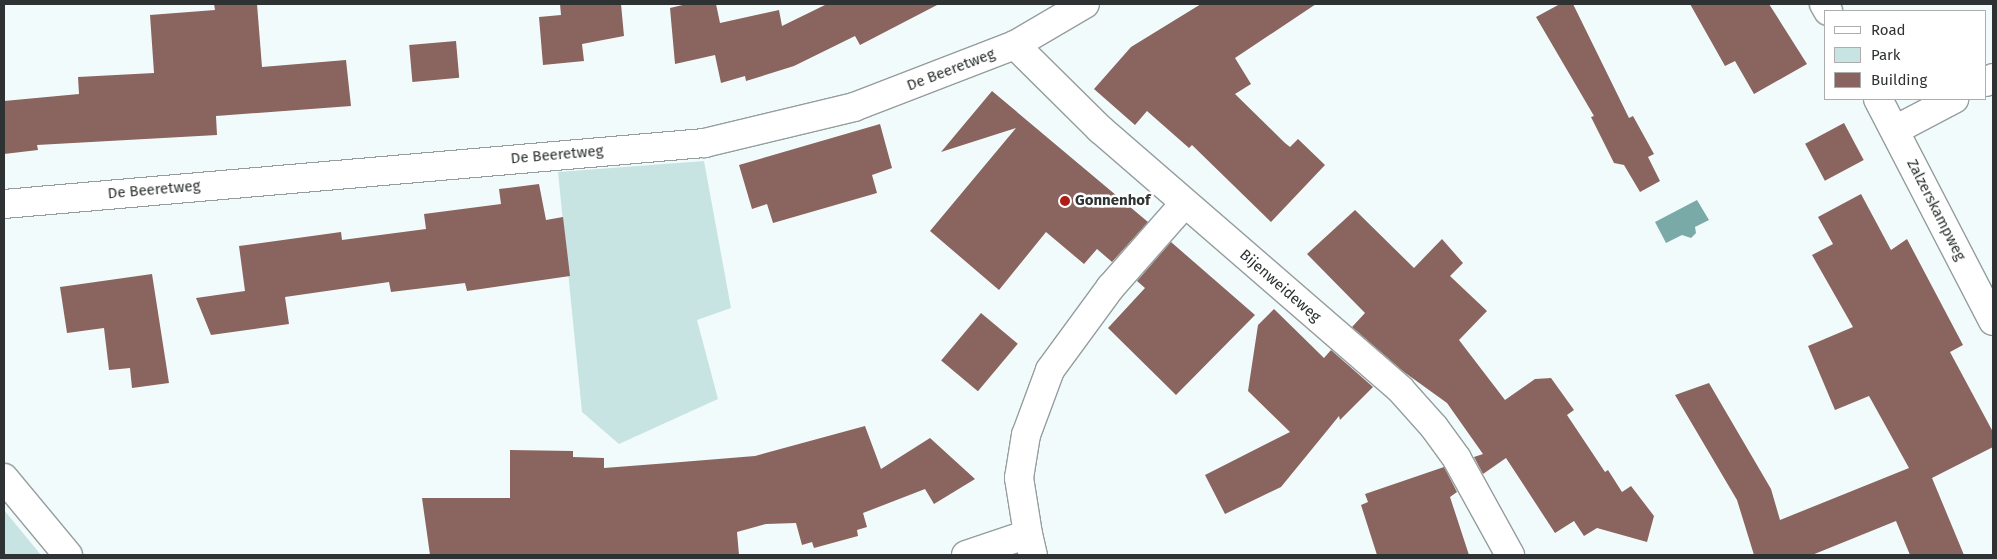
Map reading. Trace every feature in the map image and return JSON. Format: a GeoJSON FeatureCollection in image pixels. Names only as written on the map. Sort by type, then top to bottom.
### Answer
{"type":"FeatureCollection","features":[{"type":"Feature","properties":{"kind":"street","name":"De Beeretweg"},"geometry":{"type":"LineString","coordinates":[[4,204],[704,143],[854,107],[1015,45],[1085,4]]}},
{"type":"Feature","properties":{"kind":"street","name":"Bijenweideweg"},"geometry":{"type":"LineString","coordinates":[[1015,45],[1064,96],[1400,389],[1457,459],[1510,555]]}},
{"type":"Feature","properties":{"kind":"street","name":"Zalzerskampweg"},"geometry":{"type":"LineString","coordinates":[[1879,100],[1993,321]]}},
{"type":"Feature","properties":{"kind":"street"},"geometry":{"type":"LineString","coordinates":[[1895,130],[1952,100]]}},
{"type":"Feature","properties":{"kind":"street"},"geometry":{"type":"LineString","coordinates":[[966,555],[1031,544],[1019,478],[1026,435],[1050,370],[1110,288],[1185,203]]}},
{"type":"Feature","properties":{"kind":"street"},"geometry":{"type":"LineString","coordinates":[[4,478],[68,555]]}},
{"type":"Feature","properties":{"kind":"green space"},"geometry":{"type":"Polygon","coordinates":[[[704,161],[731,308],[697,320],[718,399],[619,444],[582,412],[558,172],[704,161]]]}},
{"type":"Feature","properties":{"kind":"green space"},"geometry":{"type":"Polygon","coordinates":[[[4,510],[41,555],[4,555],[4,510]]]}},
{"type":"Feature","properties":{"kind":"water"},"geometry":{"type":"Polygon","coordinates":[[[1697,200],[1709,220],[1695,227],[1696,233],[1691,238],[1682,235],[1666,243],[1655,222],[1697,200]]]}},
{"type":"Feature","properties":{"kind":"building"},"geometry":{"type":"Polygon","coordinates":[[[214,4],[257,4],[262,67],[346,60],[351,106],[216,116],[217,135],[37,145],[38,150],[4,154],[4,101],[79,94],[78,77],[154,73],[150,15],[215,10],[214,4]]]}},
{"type":"Feature","properties":{"kind":"building"},"geometry":{"type":"Polygon","coordinates":[[[560,4],[621,4],[624,36],[582,44],[584,61],[543,65],[539,17],[561,15],[560,4]]]}},
{"type":"Feature","properties":{"kind":"building"},"geometry":{"type":"Polygon","coordinates":[[[687,4],[716,4],[720,23],[779,10],[782,26],[827,4],[939,4],[860,45],[855,36],[794,66],[746,81],[745,76],[721,83],[715,55],[675,64],[670,8],[687,4]]]}},
{"type":"Feature","properties":{"kind":"building"},"geometry":{"type":"Polygon","coordinates":[[[1201,4],[1316,4],[1235,58],[1251,84],[1235,94],[1290,147],[1298,139],[1325,165],[1271,222],[1192,145],[1189,148],[1147,111],[1135,125],[1094,89],[1131,47],[1201,4]]]}},
{"type":"Feature","properties":{"kind":"building"},"geometry":{"type":"Polygon","coordinates":[[[1560,4],[1573,4],[1629,118],[1633,116],[1654,154],[1648,157],[1660,181],[1640,192],[1624,165],[1614,163],[1591,117],[1594,116],[1536,17],[1560,4]]]}},
{"type":"Feature","properties":{"kind":"building"},"geometry":{"type":"Polygon","coordinates":[[[1690,4],[1769,4],[1807,64],[1754,94],[1735,61],[1725,66],[1690,4]]]}},
{"type":"Feature","properties":{"kind":"building"},"geometry":{"type":"Polygon","coordinates":[[[456,41],[459,78],[412,82],[409,45],[456,41]]]}},
{"type":"Feature","properties":{"kind":"building","name":"Gonnenhof"},"geometry":{"type":"Polygon","coordinates":[[[992,91],[1148,222],[1112,262],[1097,249],[1084,264],[1046,232],[999,290],[930,231],[1016,128],[941,152],[992,91]]]}},
{"type":"Feature","properties":{"kind":"building"},"geometry":{"type":"Polygon","coordinates":[[[1844,123],[1864,160],[1825,181],[1805,144],[1844,123]]]}},
{"type":"Feature","properties":{"kind":"building"},"geometry":{"type":"Polygon","coordinates":[[[880,124],[892,168],[872,175],[877,193],[773,223],[767,204],[752,209],[739,165],[880,124]]]}},
{"type":"Feature","properties":{"kind":"building"},"geometry":{"type":"Polygon","coordinates":[[[539,184],[546,220],[563,217],[570,276],[467,291],[465,283],[391,292],[389,282],[285,297],[289,324],[211,335],[196,298],[245,291],[239,246],[341,232],[342,240],[426,229],[424,214],[501,204],[499,189],[539,184]]]}},
{"type":"Feature","properties":{"kind":"building"},"geometry":{"type":"Polygon","coordinates":[[[1861,194],[1891,250],[1907,239],[1963,345],[1950,352],[1993,432],[1993,447],[1932,478],[1964,555],[1910,555],[1896,521],[1812,555],[1754,555],[1737,500],[1675,395],[1709,383],[1771,489],[1780,520],[1909,468],[1869,396],[1835,410],[1808,346],[1853,327],[1812,255],[1833,244],[1818,217],[1861,194]]]}},
{"type":"Feature","properties":{"kind":"building"},"geometry":{"type":"Polygon","coordinates":[[[1355,210],[1414,268],[1442,239],[1463,263],[1450,276],[1487,311],[1459,340],[1505,400],[1535,379],[1551,378],[1574,410],[1567,415],[1605,472],[1608,470],[1622,492],[1631,486],[1654,516],[1647,542],[1597,528],[1584,536],[1574,521],[1555,533],[1506,458],[1483,474],[1474,457],[1483,454],[1447,403],[1404,372],[1352,327],[1365,313],[1307,254],[1355,210]]]}},
{"type":"Feature","properties":{"kind":"building"},"geometry":{"type":"Polygon","coordinates":[[[1171,242],[1255,315],[1176,395],[1108,328],[1145,288],[1137,281],[1171,242]]]}},
{"type":"Feature","properties":{"kind":"building"},"geometry":{"type":"Polygon","coordinates":[[[152,274],[169,383],[132,388],[130,368],[109,370],[104,328],[67,333],[60,287],[152,274]]]}},
{"type":"Feature","properties":{"kind":"building"},"geometry":{"type":"Polygon","coordinates":[[[1274,309],[1324,358],[1331,350],[1373,387],[1340,420],[1339,416],[1281,487],[1225,514],[1205,475],[1290,432],[1248,391],[1258,325],[1274,309]]]}},
{"type":"Feature","properties":{"kind":"building"},"geometry":{"type":"Polygon","coordinates":[[[981,313],[1018,344],[978,391],[941,360],[981,313]]]}},
{"type":"Feature","properties":{"kind":"building"},"geometry":{"type":"Polygon","coordinates":[[[865,426],[881,469],[930,438],[975,479],[934,504],[925,489],[863,513],[867,527],[857,530],[858,536],[814,548],[812,542],[802,545],[796,523],[766,524],[737,532],[739,555],[430,555],[422,498],[510,498],[510,450],[573,451],[573,457],[604,458],[604,468],[755,456],[865,426]]]}},
{"type":"Feature","properties":{"kind":"building"},"geometry":{"type":"Polygon","coordinates":[[[1444,467],[1457,492],[1450,497],[1469,555],[1377,555],[1361,505],[1368,502],[1365,494],[1444,467]]]}},
{"type":"Feature","properties":{"kind":"place","name":"Gonnenhof"},"geometry":{"type":"Point","coordinates":[1065,201]}}]}
